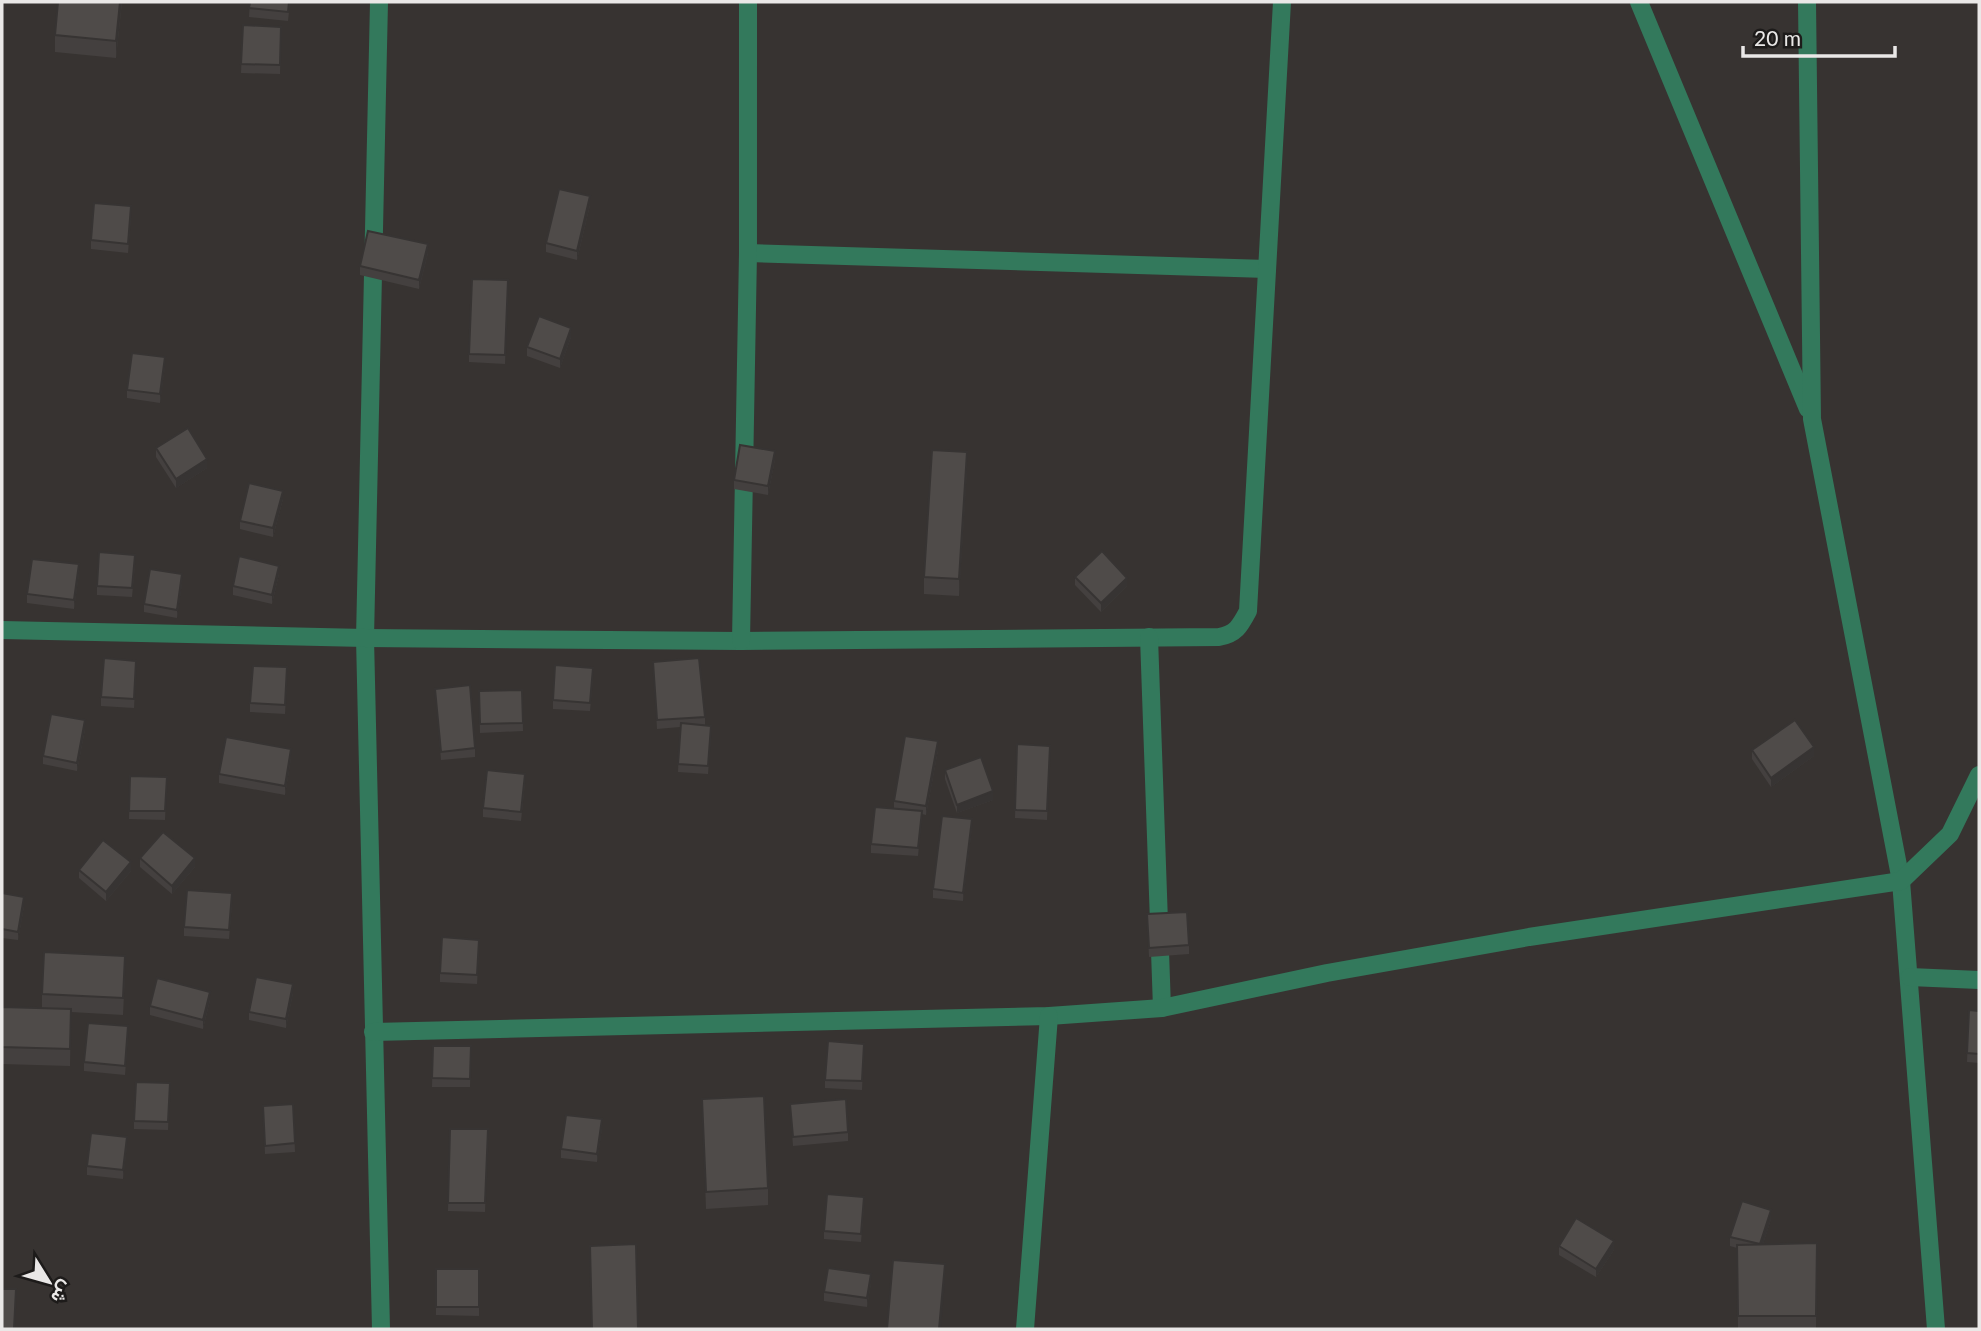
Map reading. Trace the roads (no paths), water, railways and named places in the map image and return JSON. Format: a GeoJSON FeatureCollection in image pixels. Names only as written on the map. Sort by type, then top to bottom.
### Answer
{"type":"FeatureCollection","features":[{"type":"Feature","properties":{"kind":"street"},"geometry":{"type":"LineString","coordinates":[[379,2],[365,638],[381,1329]]}},
{"type":"Feature","properties":{"kind":"street"},"geometry":{"type":"LineString","coordinates":[[741,641],[748,253],[748,2]]}},
{"type":"Feature","properties":{"kind":"street"},"geometry":{"type":"LineString","coordinates":[[2,630],[365,638],[741,641],[1219,637],[1232,634],[1248,611],[1282,2]]}},
{"type":"Feature","properties":{"kind":"street"},"geometry":{"type":"LineString","coordinates":[[1639,2],[1812,419]]}},
{"type":"Feature","properties":{"kind":"street"},"geometry":{"type":"LineString","coordinates":[[1807,2],[1812,419],[1900,881],[1910,976],[1936,1329]]}},
{"type":"Feature","properties":{"kind":"street"},"geometry":{"type":"LineString","coordinates":[[748,253],[1266,269]]}},
{"type":"Feature","properties":{"kind":"street"},"geometry":{"type":"LineString","coordinates":[[1149,637],[1162,1008]]}},
{"type":"Feature","properties":{"kind":"street"},"geometry":{"type":"LineString","coordinates":[[373,1032],[1049,1016],[1162,1008],[1327,973],[1529,937],[1900,881],[1950,834],[1979,775]]}},
{"type":"Feature","properties":{"kind":"street"},"geometry":{"type":"LineString","coordinates":[[1910,976],[1979,980]]}},
{"type":"Feature","properties":{"kind":"street"},"geometry":{"type":"LineString","coordinates":[[1025,1329],[1049,1016]]}}]}
